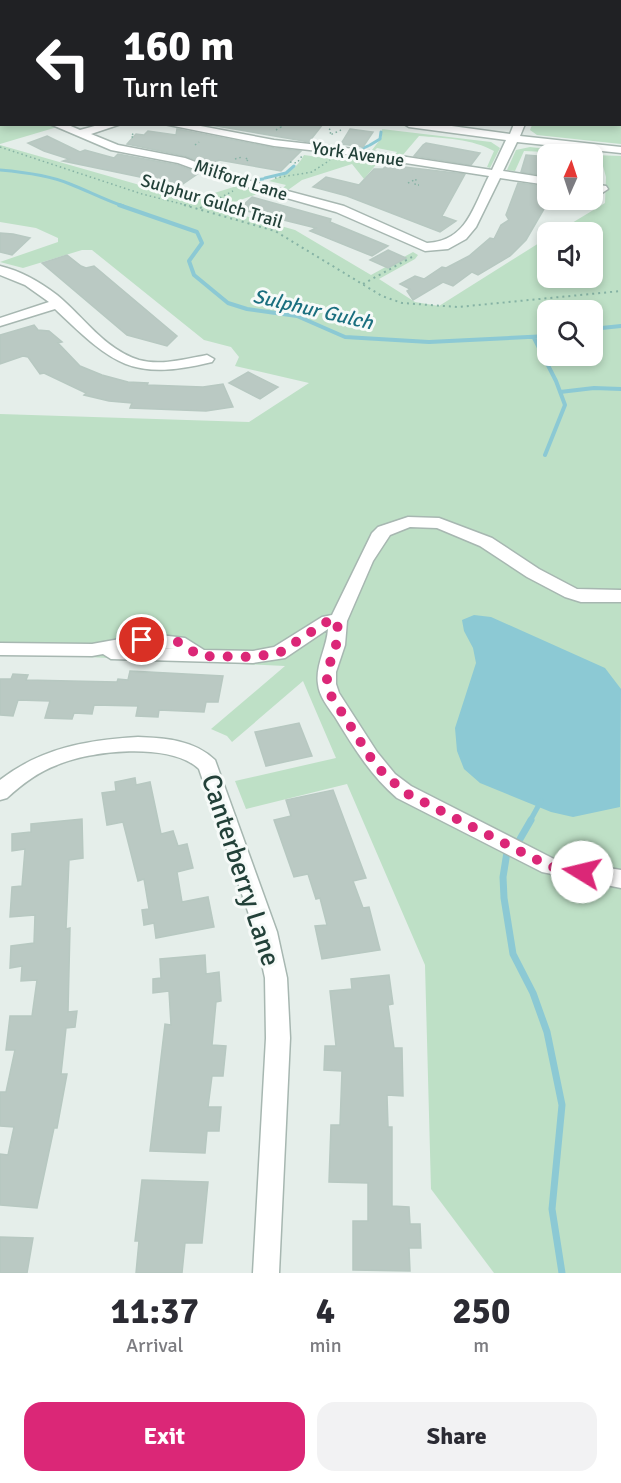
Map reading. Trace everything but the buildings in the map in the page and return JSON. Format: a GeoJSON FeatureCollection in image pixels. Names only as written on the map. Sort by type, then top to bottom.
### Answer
{"type":"FeatureCollection","features":[{"type":"Feature","properties":{"kind":"street","name":"Milford Lane"},"geometry":{"type":"LineString","coordinates":[[60,126],[120,149],[186,162],[231,179],[340,209],[424,247],[444,246],[465,233],[473,222],[496,175]]}},
{"type":"Feature","properties":{"kind":"street"},"geometry":{"type":"LineString","coordinates":[[79,134],[109,126]]}},
{"type":"Feature","properties":{"kind":"street","name":"York Avenue"},"geometry":{"type":"LineString","coordinates":[[180,126],[263,141],[321,148],[422,175],[496,175],[537,181]]}},
{"type":"Feature","properties":{"kind":"street"},"geometry":{"type":"LineString","coordinates":[[424,126],[621,150]]}},
{"type":"Feature","properties":{"kind":"street"},"geometry":{"type":"LineString","coordinates":[[496,175],[519,126]]}},
{"type":"Feature","properties":{"kind":"street"},"geometry":{"type":"LineString","coordinates":[[321,148],[333,132]]}},
{"type":"Feature","properties":{"kind":"street"},"geometry":{"type":"LineString","coordinates":[[250,157],[263,141]]}},
{"type":"Feature","properties":{"kind":"street"},"geometry":{"type":"LineString","coordinates":[[0,270],[32,282],[100,346],[126,361],[149,367],[167,367],[207,359]]}},
{"type":"Feature","properties":{"kind":"street"},"geometry":{"type":"LineString","coordinates":[[0,322],[56,304]]}},
{"type":"Feature","properties":{"kind":"street"},"geometry":{"type":"LineString","coordinates":[[621,596],[581,596],[571,593],[471,535],[439,522],[418,521],[389,528],[378,537],[338,621],[336,645],[327,672],[330,694],[370,757],[388,779],[423,803],[549,866],[621,879]]}},
{"type":"Feature","properties":{"kind":"street"},"geometry":{"type":"LineString","coordinates":[[0,649],[92,650],[152,656],[253,657],[279,653],[328,621],[338,621]]}},
{"type":"Feature","properties":{"kind":"street","name":"Canterberry Lane"},"geometry":{"type":"LineString","coordinates":[[4,781],[58,756],[101,746],[145,746],[188,750],[200,755],[208,765],[266,932],[276,978],[278,1038],[266,1273]]}},
{"type":"Feature","properties":{"kind":"path"},"geometry":{"type":"LineString","coordinates":[[276,130],[281,127],[279,126]]}},
{"type":"Feature","properties":{"kind":"path"},"geometry":{"type":"LineString","coordinates":[[134,132],[130,136],[134,137]]}},
{"type":"Feature","properties":{"kind":"path"},"geometry":{"type":"LineString","coordinates":[[195,145],[199,142]]}},
{"type":"Feature","properties":{"kind":"path","name":"Sulphur Gulch Trail"},"geometry":{"type":"LineString","coordinates":[[0,147],[142,194],[200,208],[275,231],[395,301],[438,307],[475,306],[621,291]]}},
{"type":"Feature","properties":{"kind":"path"},"geometry":{"type":"LineString","coordinates":[[290,162],[297,163],[303,154]]}},
{"type":"Feature","properties":{"kind":"path"},"geometry":{"type":"LineString","coordinates":[[235,159],[239,160],[242,157]]}},
{"type":"Feature","properties":{"kind":"path"},"geometry":{"type":"LineString","coordinates":[[271,178],[313,171],[326,165],[332,158]]}},
{"type":"Feature","properties":{"kind":"path"},"geometry":{"type":"LineString","coordinates":[[408,183],[416,179],[416,185],[422,175]]}},
{"type":"Feature","properties":{"kind":"path"},"geometry":{"type":"LineString","coordinates":[[200,208],[237,188]]}},
{"type":"Feature","properties":{"kind":"path"},"geometry":{"type":"LineString","coordinates":[[363,284],[412,257]]}},
{"type":"Feature","properties":{"kind":"green space"},"geometry":{"type":"Polygon","coordinates":[[[0,126],[61,126],[0,144],[0,126]]]}},
{"type":"Feature","properties":{"kind":"green space"},"geometry":{"type":"Polygon","coordinates":[[[532,126],[621,126],[621,144],[537,135],[530,130],[532,126]]]}},
{"type":"Feature","properties":{"kind":"green space"},"geometry":{"type":"Polygon","coordinates":[[[382,129],[491,142],[500,148],[490,168],[487,167],[494,151],[458,140],[419,136],[402,156],[395,155],[397,152],[377,148],[373,152],[372,150],[382,137],[382,129]]]}},
{"type":"Feature","properties":{"kind":"green space"},"geometry":{"type":"Polygon","coordinates":[[[0,145],[192,200],[240,185],[263,192],[217,208],[295,230],[371,275],[413,252],[418,255],[415,259],[379,279],[415,302],[439,306],[537,244],[537,288],[603,288],[603,222],[574,222],[593,210],[603,210],[606,177],[603,155],[621,156],[621,1273],[494,1273],[431,1189],[425,965],[347,784],[246,809],[235,781],[336,758],[303,681],[232,742],[227,736],[211,729],[285,666],[0,653],[0,414],[249,422],[309,383],[235,366],[239,357],[231,347],[204,340],[92,250],[82,250],[23,268],[0,262],[58,242],[58,238],[36,228],[0,222],[0,145]]]}},
{"type":"Feature","properties":{"kind":"green space"},"geometry":{"type":"Polygon","coordinates":[[[537,148],[537,152],[524,151],[515,171],[507,170],[516,150],[537,148]]]}},
{"type":"Feature","properties":{"kind":"green space"},"geometry":{"type":"Polygon","coordinates":[[[304,155],[332,159],[334,155],[379,161],[364,179],[352,164],[302,180],[288,190],[283,188],[286,185],[269,181],[290,171],[304,155]]]}},
{"type":"Feature","properties":{"kind":"water"},"geometry":{"type":"Polygon","coordinates":[[[474,615],[491,617],[605,668],[621,689],[620,807],[573,817],[551,812],[480,783],[464,769],[457,751],[455,728],[476,663],[462,620],[474,615]]]}},
{"type":"Feature","properties":{"kind":"waterway"},"geometry":{"type":"LineString","coordinates":[[370,145],[380,139],[381,132]]}},
{"type":"Feature","properties":{"kind":"waterway"},"geometry":{"type":"LineString","coordinates":[[359,150],[368,146]]}},
{"type":"Feature","properties":{"kind":"waterway"},"geometry":{"type":"LineString","coordinates":[[265,178],[286,173],[294,166]]}},
{"type":"Feature","properties":{"kind":"waterway","name":"Sulphur Gulch"},"geometry":{"type":"LineString","coordinates":[[0,170],[53,178],[123,206]]}},
{"type":"Feature","properties":{"kind":"waterway"},"geometry":{"type":"LineString","coordinates":[[254,180],[263,179]]}},
{"type":"Feature","properties":{"kind":"waterway","name":"Sulphur Gulch"},"geometry":{"type":"LineString","coordinates":[[119,205],[197,232],[202,243],[189,261],[194,275],[228,303],[247,309],[297,316],[345,337],[429,342],[537,337]]}},
{"type":"Feature","properties":{"kind":"waterway","name":"Sulphur Gulch"},"geometry":{"type":"LineString","coordinates":[[603,328],[621,326]]}},
{"type":"Feature","properties":{"kind":"waterway"},"geometry":{"type":"LineString","coordinates":[[534,338],[560,392]]}},
{"type":"Feature","properties":{"kind":"waterway"},"geometry":{"type":"LineString","coordinates":[[560,392],[594,388],[621,389]]}},
{"type":"Feature","properties":{"kind":"waterway"},"geometry":{"type":"LineString","coordinates":[[545,455],[565,405],[560,392]]}},
{"type":"Feature","properties":{"kind":"waterway"},"geometry":{"type":"LineString","coordinates":[[530,821],[541,801]]}},
{"type":"Feature","properties":{"kind":"waterway"},"geometry":{"type":"LineString","coordinates":[[520,839],[531,820]]}},
{"type":"Feature","properties":{"kind":"waterway"},"geometry":{"type":"LineString","coordinates":[[507,852],[503,877],[504,898],[513,954],[533,993],[547,1032],[562,1105],[552,1209],[562,1273]]}},
{"type":"Feature","properties":{"kind":"route"},"geometry":{"type":"LineString","coordinates":[[142,640],[179,642],[200,656],[253,657],[279,653],[328,621],[338,621],[336,645],[329,660],[327,672],[330,694],[376,766],[388,779],[423,803],[549,866],[582,872]]}}]}
